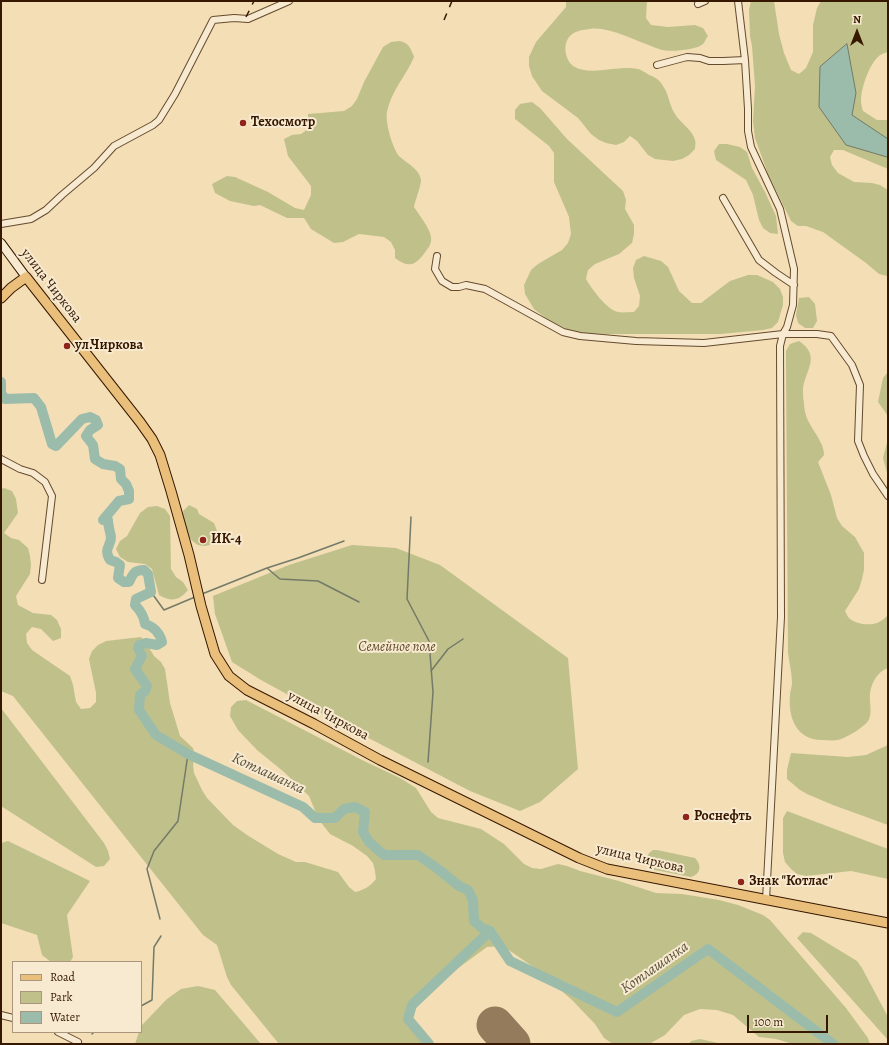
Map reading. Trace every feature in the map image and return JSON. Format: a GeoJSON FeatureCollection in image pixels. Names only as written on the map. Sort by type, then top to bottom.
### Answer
{"type":"FeatureCollection","features":[{"type":"Feature","properties":{"kind":"main road","name":"улица Чиркова"},"geometry":{"type":"LineString","coordinates":[[1,243],[140,422],[160,454],[215,654],[229,676],[248,690],[380,760],[579,858],[607,869],[888,923]]}},
{"type":"Feature","properties":{"kind":"main road"},"geometry":{"type":"LineString","coordinates":[[1,298],[11,288],[26,277]]}},
{"type":"Feature","properties":{"kind":"street"},"geometry":{"type":"LineString","coordinates":[[1,224],[31,219],[46,210],[94,168],[114,146],[153,125],[159,120],[175,94],[213,20],[234,18],[248,19],[289,1]]}},
{"type":"Feature","properties":{"kind":"street"},"geometry":{"type":"LineString","coordinates":[[698,4],[705,1]]}},
{"type":"Feature","properties":{"kind":"street"},"geometry":{"type":"LineString","coordinates":[[738,1],[745,60],[748,131],[751,147],[780,209],[794,269],[793,305],[780,346],[782,618],[766,900]]}},
{"type":"Feature","properties":{"kind":"street"},"geometry":{"type":"LineString","coordinates":[[657,64],[687,57],[700,58],[709,61],[745,60]]}},
{"type":"Feature","properties":{"kind":"street"},"geometry":{"type":"LineString","coordinates":[[723,198],[759,260],[794,284]]}},
{"type":"Feature","properties":{"kind":"street"},"geometry":{"type":"LineString","coordinates":[[437,256],[436,269],[442,281],[452,287],[459,287],[466,284],[484,289],[563,332],[580,336],[704,343],[783,334],[817,334],[831,336],[852,365],[860,385],[858,441],[864,456],[888,496]]}},
{"type":"Feature","properties":{"kind":"street"},"geometry":{"type":"LineString","coordinates":[[1,459],[20,469],[33,473],[46,482],[52,496],[42,580]]}},
{"type":"Feature","properties":{"kind":"street"},"geometry":{"type":"LineString","coordinates":[[1,1015],[12,1018]]}},
{"type":"Feature","properties":{"kind":"street"},"geometry":{"type":"LineString","coordinates":[[60,1033],[78,1042]]}},
{"type":"Feature","properties":{"kind":"green space"},"geometry":{"type":"Polygon","coordinates":[[[566,1],[647,1],[646,18],[651,25],[668,27],[695,25],[703,28],[708,36],[703,44],[695,48],[684,50],[662,50],[612,31],[597,29],[582,30],[575,33],[568,39],[565,48],[569,61],[572,65],[581,70],[597,71],[631,68],[638,69],[659,80],[665,89],[675,114],[689,129],[693,136],[695,149],[689,155],[682,159],[673,161],[655,159],[648,155],[637,141],[630,136],[624,142],[616,145],[599,140],[591,134],[578,118],[542,91],[532,76],[529,66],[529,57],[536,42],[566,7],[566,1]]]}},
{"type":"Feature","properties":{"kind":"green space"},"geometry":{"type":"Polygon","coordinates":[[[751,1],[774,1],[779,34],[784,53],[791,70],[799,74],[806,68],[813,52],[813,25],[817,8],[821,1],[888,1],[888,52],[878,57],[870,68],[864,82],[861,101],[863,111],[877,120],[888,120],[888,169],[843,150],[834,150],[830,157],[832,165],[838,173],[854,182],[872,183],[880,185],[888,190],[887,276],[879,274],[823,232],[806,226],[798,226],[791,221],[768,174],[755,138],[753,121],[755,86],[749,10],[751,1]]]}},
{"type":"Feature","properties":{"kind":"green space"},"geometry":{"type":"Polygon","coordinates":[[[400,41],[408,45],[414,57],[395,90],[389,104],[387,122],[396,152],[415,169],[421,180],[414,207],[430,233],[431,243],[419,260],[412,264],[405,264],[395,258],[395,250],[391,242],[384,237],[359,234],[343,242],[334,243],[311,229],[304,218],[287,218],[260,205],[254,206],[230,201],[215,193],[212,184],[227,176],[235,177],[268,192],[295,208],[304,210],[311,195],[311,186],[288,156],[284,139],[292,135],[301,134],[308,129],[308,114],[344,111],[352,106],[383,47],[391,42],[400,41]]]}},
{"type":"Feature","properties":{"kind":"green space"},"geometry":{"type":"Polygon","coordinates":[[[532,102],[540,108],[567,139],[623,191],[626,200],[625,209],[634,225],[632,243],[619,254],[595,264],[588,270],[586,279],[604,303],[618,312],[634,312],[639,306],[640,296],[634,278],[633,268],[636,260],[644,256],[661,261],[668,267],[679,291],[692,303],[701,303],[730,281],[748,275],[757,275],[773,282],[780,289],[783,297],[783,305],[778,322],[772,328],[763,330],[721,334],[580,333],[555,325],[534,309],[525,294],[524,285],[531,270],[538,264],[562,250],[568,243],[571,234],[569,217],[554,182],[554,153],[549,146],[515,119],[515,110],[520,104],[532,102]]]}},
{"type":"Feature","properties":{"kind":"green space"},"geometry":{"type":"Polygon","coordinates":[[[719,144],[740,147],[747,152],[752,168],[776,216],[778,234],[770,233],[763,228],[759,220],[753,195],[746,180],[716,160],[714,151],[719,144]]]}},
{"type":"Feature","properties":{"kind":"green space"},"geometry":{"type":"Polygon","coordinates":[[[809,297],[815,304],[817,321],[813,328],[805,328],[798,323],[796,315],[799,298],[809,297]]]}},
{"type":"Feature","properties":{"kind":"green space"},"geometry":{"type":"Polygon","coordinates":[[[799,341],[806,347],[811,357],[803,388],[803,398],[806,415],[822,445],[824,455],[818,462],[831,495],[837,518],[842,526],[855,537],[864,553],[864,570],[859,589],[845,611],[848,617],[854,621],[866,624],[877,623],[888,615],[888,668],[878,675],[872,686],[870,694],[871,711],[868,721],[854,732],[835,740],[813,739],[806,736],[800,732],[796,726],[790,711],[792,675],[788,652],[786,351],[790,344],[799,341]]]}},
{"type":"Feature","properties":{"kind":"green space"},"geometry":{"type":"Polygon","coordinates":[[[888,372],[888,416],[878,402],[883,378],[888,372]]]}},
{"type":"Feature","properties":{"kind":"green space"},"geometry":{"type":"Polygon","coordinates":[[[888,439],[888,476],[883,458],[888,439]]]}},
{"type":"Feature","properties":{"kind":"green space"},"geometry":{"type":"Polygon","coordinates":[[[4,488],[12,491],[16,499],[18,513],[4,533],[11,538],[19,540],[28,548],[30,556],[30,574],[16,596],[18,605],[33,613],[51,615],[57,620],[61,629],[61,638],[53,641],[41,629],[32,627],[26,634],[27,643],[32,650],[70,676],[76,702],[81,709],[90,708],[96,702],[96,693],[89,659],[92,651],[98,645],[106,641],[141,637],[165,669],[170,703],[180,736],[193,748],[195,756],[193,765],[194,773],[202,790],[207,798],[233,825],[247,835],[278,854],[296,862],[305,862],[338,872],[349,887],[355,892],[372,884],[376,879],[373,863],[367,856],[353,846],[330,834],[319,820],[309,796],[284,772],[257,750],[238,730],[230,716],[231,707],[237,701],[246,700],[400,778],[416,788],[431,812],[438,818],[481,829],[504,844],[524,864],[532,868],[541,869],[558,864],[656,893],[682,894],[719,900],[738,905],[763,915],[770,920],[846,1008],[868,1038],[870,1044],[793,1044],[776,1039],[759,1037],[733,1015],[717,1010],[700,1009],[684,1015],[665,1035],[651,1043],[613,1044],[604,1038],[595,1024],[571,999],[532,966],[503,946],[487,947],[435,985],[422,997],[412,1010],[413,1027],[428,1044],[279,1044],[231,985],[217,945],[203,935],[13,696],[1,691],[1,489],[4,488]]]}},
{"type":"Feature","properties":{"kind":"green space"},"geometry":{"type":"Polygon","coordinates":[[[189,505],[197,509],[199,514],[214,523],[217,531],[216,540],[211,544],[205,546],[198,545],[194,543],[187,534],[183,511],[189,505]]]}},
{"type":"Feature","properties":{"kind":"green space"},"geometry":{"type":"Polygon","coordinates":[[[157,506],[165,509],[170,516],[171,569],[188,590],[185,594],[175,599],[167,599],[159,595],[152,569],[145,564],[128,562],[120,557],[116,549],[120,541],[127,536],[140,513],[148,507],[157,506]]]}},
{"type":"Feature","properties":{"kind":"green space","name":"Семейное поле"},"geometry":{"type":"Polygon","coordinates":[[[352,545],[396,548],[440,565],[568,658],[578,769],[540,802],[520,811],[470,791],[336,721],[261,680],[232,662],[215,614],[213,596],[289,565],[352,545]]]}},
{"type":"Feature","properties":{"kind":"green space"},"geometry":{"type":"Polygon","coordinates":[[[1,708],[104,843],[110,859],[104,866],[96,867],[1,806],[1,708]]]}},
{"type":"Feature","properties":{"kind":"green space"},"geometry":{"type":"Polygon","coordinates":[[[888,745],[888,825],[807,794],[787,779],[787,770],[791,753],[848,757],[866,755],[888,745]]]}},
{"type":"Feature","properties":{"kind":"green space"},"geometry":{"type":"Polygon","coordinates":[[[787,811],[888,849],[888,879],[851,871],[806,876],[797,874],[785,862],[783,853],[783,818],[787,811]]]}},
{"type":"Feature","properties":{"kind":"green space"},"geometry":{"type":"Polygon","coordinates":[[[8,841],[90,881],[67,915],[73,957],[71,961],[50,961],[42,955],[37,935],[1,923],[1,843],[8,841]]]}},
{"type":"Feature","properties":{"kind":"green space"},"geometry":{"type":"Polygon","coordinates":[[[653,850],[695,858],[699,864],[699,872],[691,877],[650,869],[646,861],[647,856],[653,850]]]}},
{"type":"Feature","properties":{"kind":"green space"},"geometry":{"type":"Polygon","coordinates":[[[803,932],[811,933],[857,961],[888,1017],[888,1040],[797,938],[803,932]]]}},
{"type":"Feature","properties":{"kind":"green space"},"geometry":{"type":"Polygon","coordinates":[[[198,986],[215,990],[261,1044],[135,1044],[139,1033],[142,1033],[142,1025],[167,999],[181,989],[198,986]]]}},
{"type":"Feature","properties":{"kind":"green space"},"geometry":{"type":"Polygon","coordinates":[[[700,1039],[720,1044],[689,1044],[691,1041],[700,1039]]]}},
{"type":"Feature","properties":{"kind":"water"},"geometry":{"type":"Polygon","coordinates":[[[847,44],[856,93],[852,115],[888,139],[888,157],[846,145],[819,107],[820,67],[847,44]]]}},
{"type":"Feature","properties":{"kind":"waterway","name":"Котлашанка"},"geometry":{"type":"LineString","coordinates":[[1,382],[1,393],[5,399],[34,398],[41,407],[52,444],[56,446],[82,419],[90,417],[96,420],[98,425],[90,430],[86,436],[93,445],[95,459],[103,464],[115,466],[120,469],[121,479],[126,484],[129,491],[129,499],[119,501],[103,520],[108,520],[111,537],[107,553],[110,560],[120,565],[118,578],[124,582],[129,582],[133,575],[138,571],[144,570],[148,574],[151,592],[136,599],[135,605],[142,614],[145,624],[156,630],[162,642],[157,645],[146,643],[139,645],[138,648],[142,656],[135,669],[147,686],[145,691],[140,695],[139,710],[156,735],[188,754],[303,807],[315,818],[335,818],[344,809],[355,807],[365,812],[363,832],[369,842],[384,855],[418,855],[459,886],[468,890],[473,900],[474,921],[482,928],[490,931],[510,961],[617,1012],[708,949],[833,1044]]}},
{"type":"Feature","properties":{"kind":"waterway"},"geometry":{"type":"LineString","coordinates":[[411,517],[407,599],[429,641],[433,692],[428,762]]}},
{"type":"Feature","properties":{"kind":"waterway"},"geometry":{"type":"LineString","coordinates":[[202,594],[267,568],[344,541]]}},
{"type":"Feature","properties":{"kind":"waterway"},"geometry":{"type":"LineString","coordinates":[[267,568],[280,579],[318,581],[359,602]]}},
{"type":"Feature","properties":{"kind":"waterway"},"geometry":{"type":"LineString","coordinates":[[151,592],[164,610],[195,597]]}},
{"type":"Feature","properties":{"kind":"waterway"},"geometry":{"type":"LineString","coordinates":[[431,671],[448,649],[463,639]]}},
{"type":"Feature","properties":{"kind":"waterway"},"geometry":{"type":"LineString","coordinates":[[160,919],[147,869],[154,851],[178,821],[188,754]]}},
{"type":"Feature","properties":{"kind":"waterway","name":"Котлашанка"},"geometry":{"type":"LineString","coordinates":[[429,1044],[408,1019],[412,1005],[490,931]]}},
{"type":"Feature","properties":{"kind":"waterway"},"geometry":{"type":"LineString","coordinates":[[142,1005],[152,1000],[154,947],[161,936]]}},
{"type":"Feature","properties":{"kind":"runway"},"geometry":{"type":"LineString","coordinates":[[495,1025],[512,1044]]}},
{"type":"Feature","properties":{"kind":"railway"},"geometry":{"type":"LineString","coordinates":[[246,17],[254,1]]}},
{"type":"Feature","properties":{"kind":"railway"},"geometry":{"type":"LineString","coordinates":[[444,20],[452,1]]}},
{"type":"Feature","properties":{"kind":"place","name":"Техосмотр"},"geometry":{"type":"Point","coordinates":[243,123]}},
{"type":"Feature","properties":{"kind":"place","name":"ул.Чиркова"},"geometry":{"type":"Point","coordinates":[67,346]}},
{"type":"Feature","properties":{"kind":"place","name":"ИК-4"},"geometry":{"type":"Point","coordinates":[203,540]}},
{"type":"Feature","properties":{"kind":"place","name":"Роснефть"},"geometry":{"type":"Point","coordinates":[686,817]}},
{"type":"Feature","properties":{"kind":"place","name":"Знак \"Котлас\""},"geometry":{"type":"Point","coordinates":[741,882]}}]}
